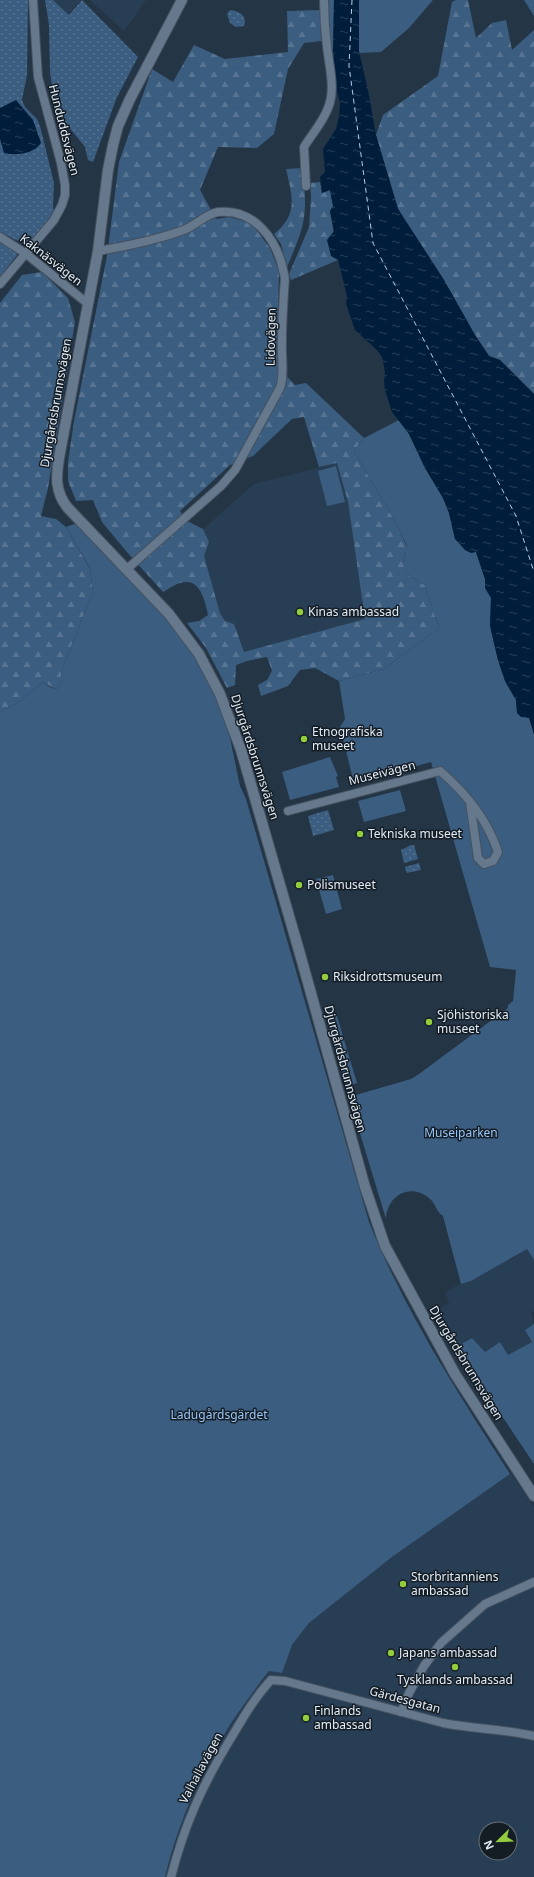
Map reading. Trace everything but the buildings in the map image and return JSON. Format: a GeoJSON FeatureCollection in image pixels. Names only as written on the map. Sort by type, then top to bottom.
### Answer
{"type":"FeatureCollection","features":[{"type":"Feature","properties":{"kind":"street","name":"Hunduddsvägen"},"geometry":{"type":"LineString","coordinates":[[0,284],[56,216],[62,206],[65,190],[61,163],[38,77],[33,0]]}},
{"type":"Feature","properties":{"kind":"street","name":"Djurgårdsbrunnsvägen"},"geometry":{"type":"LineString","coordinates":[[182,0],[141,75],[118,126],[108,170],[98,251],[60,451],[56,484],[62,500],[67,507],[169,614],[199,654],[220,694],[230,718],[300,954],[365,1187],[385,1246],[455,1374],[534,1496]]}},
{"type":"Feature","properties":{"kind":"street"},"geometry":{"type":"LineString","coordinates":[[306,186],[304,147],[314,134],[328,109],[331,99],[332,88],[326,43],[324,0]]}},
{"type":"Feature","properties":{"kind":"street","name":"Lidovägen"},"geometry":{"type":"LineString","coordinates":[[98,251],[169,235],[188,228],[211,214],[217,212],[230,212],[254,220],[266,230],[274,245],[285,274],[281,342],[281,366],[283,381],[280,388],[235,470],[220,486],[127,569]]}},
{"type":"Feature","properties":{"kind":"street","name":"Kaknäsvägen"},"geometry":{"type":"LineString","coordinates":[[0,236],[25,253],[87,303]]}},
{"type":"Feature","properties":{"kind":"street","name":"Museivägen"},"geometry":{"type":"LineString","coordinates":[[288,811],[440,771],[459,787],[477,810],[492,834],[498,852],[492,861],[484,864],[478,858],[470,802]]}},
{"type":"Feature","properties":{"kind":"street"},"geometry":{"type":"LineString","coordinates":[[401,1712],[424,1666],[441,1643],[485,1604],[534,1582]]}},
{"type":"Feature","properties":{"kind":"street","name":"Gärdesgatan"},"geometry":{"type":"LineString","coordinates":[[271,1680],[284,1681],[464,1727],[512,1731],[534,1736]]}},
{"type":"Feature","properties":{"kind":"street","name":"Valhallavägen"},"geometry":{"type":"LineString","coordinates":[[171,1877],[187,1824],[209,1774],[241,1721],[262,1690],[271,1680]]}},
{"type":"Feature","properties":{"kind":"shaded area"},"geometry":{"type":"Polygon","coordinates":[[[54,0],[81,0],[69,14],[54,0]]]}},
{"type":"Feature","properties":{"kind":"shaded area"},"geometry":{"type":"Polygon","coordinates":[[[90,0],[146,0],[124,31],[90,0]]]}},
{"type":"Feature","properties":{"kind":"shaded area"},"geometry":{"type":"Polygon","coordinates":[[[337,463],[348,502],[365,619],[244,652],[220,613],[204,556],[209,542],[203,529],[254,484],[337,463]]]}},
{"type":"Feature","properties":{"kind":"shaded area"},"geometry":{"type":"Polygon","coordinates":[[[527,1249],[534,1260],[534,1311],[531,1313],[534,1324],[525,1330],[532,1342],[508,1355],[500,1342],[485,1352],[472,1338],[456,1347],[447,1332],[440,1326],[433,1313],[449,1303],[445,1292],[458,1285],[471,1281],[527,1249]]]}},
{"type":"Feature","properties":{"kind":"shaded area"},"geometry":{"type":"Polygon","coordinates":[[[510,1474],[512,1475],[534,1507],[534,1877],[165,1877],[182,1820],[202,1773],[222,1737],[269,1671],[282,1673],[292,1645],[309,1623],[392,1557],[510,1474]]]}},
{"type":"Feature","properties":{"kind":"green space"},"geometry":{"type":"Polygon","coordinates":[[[0,0],[28,0],[27,75],[22,100],[25,107],[37,119],[40,126],[54,183],[53,208],[55,213],[29,244],[26,245],[0,232],[0,0]]]}},
{"type":"Feature","properties":{"kind":"green space"},"geometry":{"type":"Polygon","coordinates":[[[45,0],[53,0],[69,15],[82,0],[138,57],[117,97],[93,162],[88,160],[85,147],[60,116],[53,94],[50,71],[49,25],[45,0]]]}},
{"type":"Feature","properties":{"kind":"green space"},"geometry":{"type":"Polygon","coordinates":[[[319,0],[334,0],[333,50],[321,41],[319,0]]]}},
{"type":"Feature","properties":{"kind":"green space"},"geometry":{"type":"Polygon","coordinates":[[[359,0],[433,0],[409,28],[381,52],[359,53],[359,0]]]}},
{"type":"Feature","properties":{"kind":"green space"},"geometry":{"type":"Polygon","coordinates":[[[456,0],[468,0],[476,38],[492,23],[506,20],[512,50],[534,30],[534,394],[500,360],[489,356],[475,335],[444,280],[398,209],[376,135],[383,115],[438,76],[452,2],[456,0]]]}},
{"type":"Feature","properties":{"kind":"green space"},"geometry":{"type":"Polygon","coordinates":[[[524,0],[534,0],[534,16],[524,0]]]}},
{"type":"Feature","properties":{"kind":"green space"},"geometry":{"type":"Polygon","coordinates":[[[230,10],[237,12],[244,17],[244,26],[236,27],[230,23],[227,14],[230,10]]]}},
{"type":"Feature","properties":{"kind":"green space"},"geometry":{"type":"Polygon","coordinates":[[[320,10],[321,41],[304,43],[288,69],[274,134],[257,148],[218,147],[200,190],[216,219],[229,217],[252,224],[270,248],[279,271],[277,342],[281,370],[295,385],[306,383],[364,438],[354,451],[396,523],[407,547],[403,562],[407,574],[425,585],[439,628],[384,669],[339,681],[315,668],[300,670],[288,686],[261,696],[258,685],[267,680],[272,671],[267,657],[236,665],[235,685],[227,688],[206,648],[187,623],[199,621],[208,615],[202,594],[196,586],[187,582],[177,584],[163,592],[102,522],[93,500],[76,501],[68,481],[68,462],[74,421],[107,256],[119,162],[152,69],[173,82],[194,45],[225,59],[288,52],[287,11],[320,10]],[[304,417],[292,419],[253,456],[230,465],[180,511],[187,521],[203,529],[209,542],[204,556],[220,613],[225,621],[234,624],[244,652],[365,619],[348,502],[337,463],[319,467],[304,417]]]}},
{"type":"Feature","properties":{"kind":"green space"},"geometry":{"type":"Polygon","coordinates":[[[303,168],[305,209],[303,223],[287,267],[281,244],[274,234],[282,227],[287,219],[292,204],[286,169],[303,168]]]}},
{"type":"Feature","properties":{"kind":"green space"},"geometry":{"type":"Polygon","coordinates":[[[320,182],[322,193],[330,190],[333,206],[330,211],[338,260],[291,280],[289,274],[309,227],[311,197],[310,183],[320,182]]]}},
{"type":"Feature","properties":{"kind":"green space"},"geometry":{"type":"Polygon","coordinates":[[[0,240],[16,251],[17,255],[0,277],[0,240]]]}},
{"type":"Feature","properties":{"kind":"green space"},"geometry":{"type":"Polygon","coordinates":[[[42,272],[68,298],[75,322],[48,488],[41,516],[56,519],[66,527],[90,569],[93,592],[62,669],[61,680],[57,690],[43,682],[17,703],[0,712],[0,303],[22,275],[42,272]]]}},
{"type":"Feature","properties":{"kind":"green space","name":"Museiparken"},"geometry":{"type":"Polygon","coordinates":[[[399,420],[409,434],[425,468],[443,498],[449,513],[455,539],[476,552],[485,579],[485,588],[491,597],[490,626],[498,660],[505,681],[516,700],[517,713],[529,718],[534,734],[534,1260],[527,1249],[471,1281],[461,1284],[443,1216],[430,1199],[423,1194],[415,1192],[401,1194],[391,1203],[387,1211],[386,1219],[349,1097],[411,1079],[508,1008],[508,1005],[513,1001],[516,970],[490,967],[431,762],[354,783],[340,727],[345,719],[339,681],[384,669],[439,628],[425,585],[407,574],[403,563],[407,546],[396,523],[354,451],[364,438],[399,420]]]}},
{"type":"Feature","properties":{"kind":"green space"},"geometry":{"type":"Polygon","coordinates":[[[336,466],[345,502],[327,506],[318,471],[336,466]]]}},
{"type":"Feature","properties":{"kind":"green space","name":"Ladugårdsgärdet"},"geometry":{"type":"Polygon","coordinates":[[[77,523],[172,623],[197,660],[220,707],[229,733],[240,786],[246,799],[369,1222],[383,1255],[416,1320],[452,1382],[510,1474],[392,1557],[309,1623],[292,1645],[282,1673],[269,1671],[232,1722],[213,1754],[188,1805],[175,1841],[165,1877],[0,1877],[0,712],[17,703],[43,682],[57,690],[61,680],[62,669],[93,592],[90,568],[66,527],[77,523]]]}},
{"type":"Feature","properties":{"kind":"green space"},"geometry":{"type":"Polygon","coordinates":[[[330,757],[338,776],[336,777],[339,787],[290,800],[282,772],[330,757]]]}},
{"type":"Feature","properties":{"kind":"green space"},"geometry":{"type":"Polygon","coordinates":[[[400,790],[406,811],[364,822],[358,801],[400,790]]]}},
{"type":"Feature","properties":{"kind":"green space"},"geometry":{"type":"Polygon","coordinates":[[[328,810],[334,830],[313,836],[308,816],[328,810]]]}},
{"type":"Feature","properties":{"kind":"green space"},"geometry":{"type":"Polygon","coordinates":[[[414,845],[418,859],[404,863],[401,850],[414,845]]]}},
{"type":"Feature","properties":{"kind":"green space"},"geometry":{"type":"Polygon","coordinates":[[[419,863],[421,870],[407,873],[405,867],[419,863]]]}},
{"type":"Feature","properties":{"kind":"green space"},"geometry":{"type":"Polygon","coordinates":[[[333,875],[342,909],[326,914],[316,879],[333,875]]]}},
{"type":"Feature","properties":{"kind":"green space"},"geometry":{"type":"Polygon","coordinates":[[[333,1014],[337,1016],[357,1083],[346,1087],[327,1019],[333,1014]]]}},
{"type":"Feature","properties":{"kind":"green space"},"geometry":{"type":"Polygon","coordinates":[[[534,1324],[534,1464],[456,1347],[472,1338],[485,1352],[500,1342],[508,1355],[532,1342],[525,1330],[534,1324]]]}},
{"type":"Feature","properties":{"kind":"water"},"geometry":{"type":"Polygon","coordinates":[[[334,0],[359,0],[359,51],[376,135],[398,209],[444,280],[475,335],[489,356],[500,360],[534,394],[534,734],[529,718],[521,717],[517,713],[516,700],[505,681],[498,660],[490,626],[491,598],[485,588],[485,579],[476,552],[471,553],[465,550],[455,539],[449,513],[443,498],[425,468],[409,434],[392,412],[385,390],[385,372],[382,357],[377,350],[355,330],[346,304],[347,296],[338,260],[331,256],[327,240],[334,231],[330,211],[333,206],[330,190],[322,193],[320,177],[325,172],[323,149],[336,129],[339,117],[340,103],[336,88],[333,50],[334,0]]]}},
{"type":"Feature","properties":{"kind":"water"},"geometry":{"type":"Polygon","coordinates":[[[16,100],[33,120],[41,143],[34,150],[29,152],[19,154],[4,153],[0,139],[0,108],[16,100]]]}},
{"type":"Feature","properties":{"kind":"ferry route"},"geometry":{"type":"LineString","coordinates":[[352,0],[349,66],[373,243],[516,516],[534,572]]}},
{"type":"Feature","properties":{"kind":"place","name":"Kinas ambassad"},"geometry":{"type":"Point","coordinates":[300,612]}},
{"type":"Feature","properties":{"kind":"place","name":"Etnografiska museet"},"geometry":{"type":"Point","coordinates":[304,739]}},
{"type":"Feature","properties":{"kind":"place","name":"Tekniska museet"},"geometry":{"type":"Point","coordinates":[360,834]}},
{"type":"Feature","properties":{"kind":"place","name":"Polismuseet"},"geometry":{"type":"Point","coordinates":[299,885]}},
{"type":"Feature","properties":{"kind":"place","name":"Riksidrottsmuseum"},"geometry":{"type":"Point","coordinates":[325,977]}},
{"type":"Feature","properties":{"kind":"place","name":"Sjöhistoriska museet"},"geometry":{"type":"Point","coordinates":[429,1022]}},
{"type":"Feature","properties":{"kind":"place","name":"Storbritanniens ambassad"},"geometry":{"type":"Point","coordinates":[403,1584]}},
{"type":"Feature","properties":{"kind":"place","name":"Japans ambassad"},"geometry":{"type":"Point","coordinates":[391,1653]}},
{"type":"Feature","properties":{"kind":"place","name":"Tysklands ambassad"},"geometry":{"type":"Point","coordinates":[455,1667]}},
{"type":"Feature","properties":{"kind":"place","name":"Finlands ambassad"},"geometry":{"type":"Point","coordinates":[306,1718]}}]}
